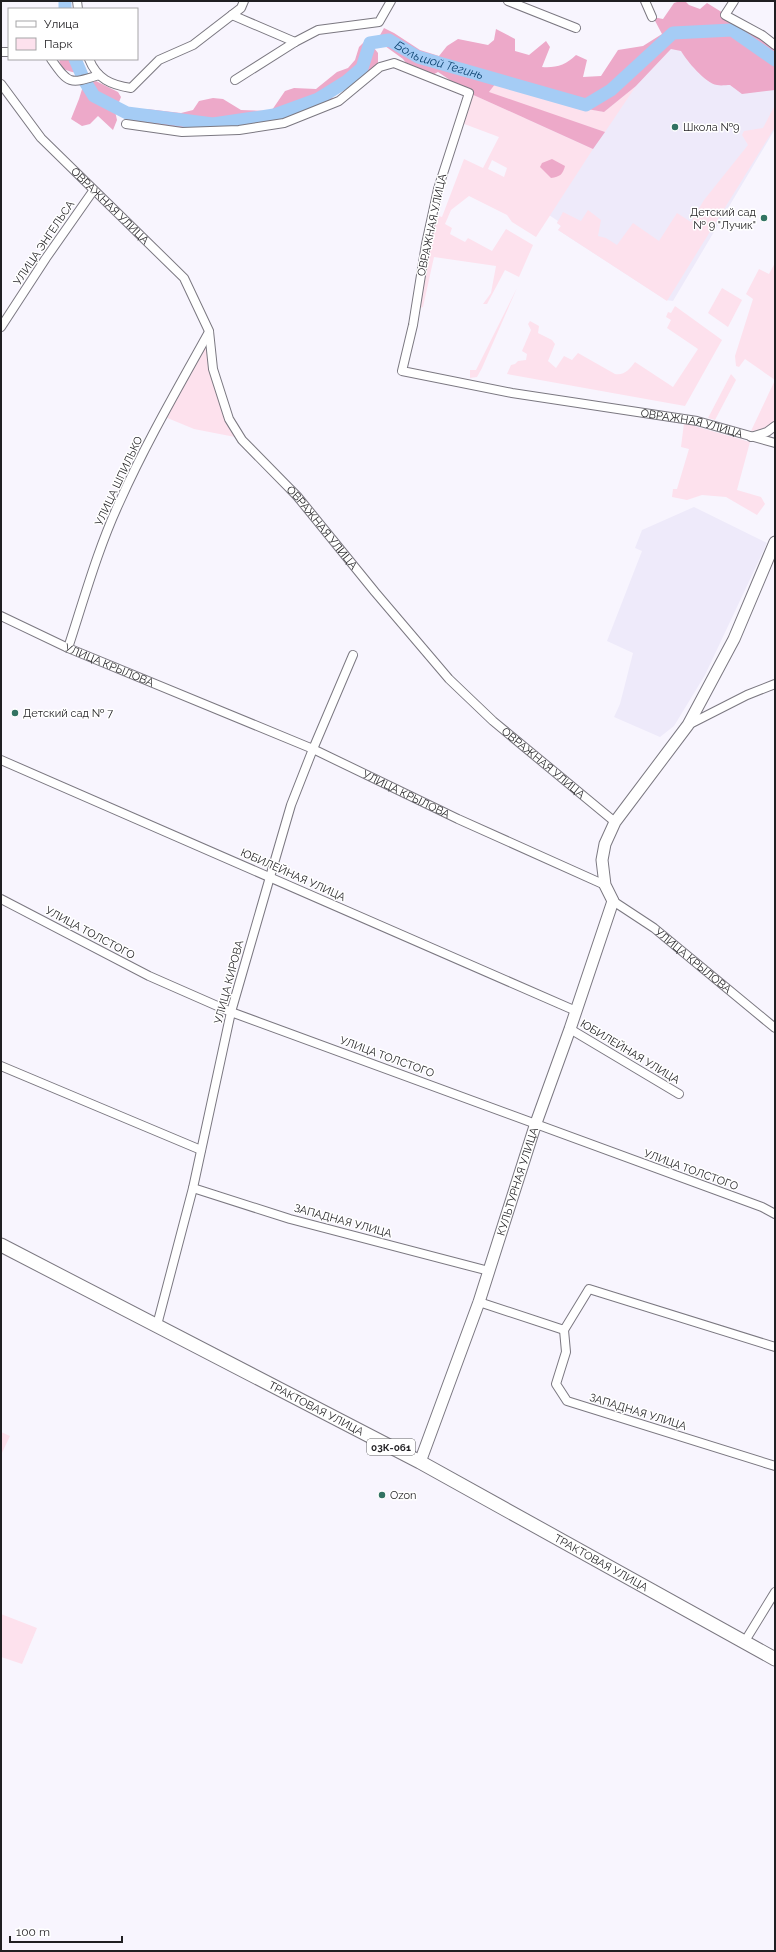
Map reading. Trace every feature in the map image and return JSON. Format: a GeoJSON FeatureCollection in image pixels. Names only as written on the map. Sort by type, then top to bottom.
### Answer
{"type":"FeatureCollection","features":[{"type":"Feature","properties":{"kind":"main road","name":"ТРАКТОВАЯ УЛИЦА"},"geometry":{"type":"LineString","coordinates":[[1,1245],[420,1462],[775,1659]]}},
{"type":"Feature","properties":{"kind":"street"},"geometry":{"type":"LineString","coordinates":[[89,60],[92,68],[98,75],[114,86],[131,88],[159,60],[193,45],[241,8],[244,1]]}},
{"type":"Feature","properties":{"kind":"street"},"geometry":{"type":"LineString","coordinates":[[235,80],[295,42],[318,30],[379,22],[391,1]]}},
{"type":"Feature","properties":{"kind":"street"},"geometry":{"type":"LineString","coordinates":[[508,1],[576,28]]}},
{"type":"Feature","properties":{"kind":"street"},"geometry":{"type":"LineString","coordinates":[[645,1],[652,17]]}},
{"type":"Feature","properties":{"kind":"street"},"geometry":{"type":"LineString","coordinates":[[734,1],[725,15],[762,35],[775,45]]}},
{"type":"Feature","properties":{"kind":"street"},"geometry":{"type":"LineString","coordinates":[[232,15],[295,42]]}},
{"type":"Feature","properties":{"kind":"street"},"geometry":{"type":"LineString","coordinates":[[52,60],[63,76],[77,82],[98,75]]}},
{"type":"Feature","properties":{"kind":"street","name":"ОВРАЖНАЯ УЛИЦА"},"geometry":{"type":"LineString","coordinates":[[126,124],[182,132],[239,130],[284,123],[339,101],[380,67],[394,63],[469,93],[438,189],[426,244],[413,325],[402,371],[512,393],[697,421],[750,437]]}},
{"type":"Feature","properties":{"kind":"street","name":"ОВРАЖНАЯ УЛИЦА"},"geometry":{"type":"LineString","coordinates":[[1,84],[41,138],[93,191],[184,278],[210,331],[213,369],[229,419],[242,440],[297,496],[378,596],[449,679],[493,721],[615,822]]}},
{"type":"Feature","properties":{"kind":"street","name":"УЛИЦА ЭНГЕЛЬСА"},"geometry":{"type":"LineString","coordinates":[[1,327],[46,258],[93,191]]}},
{"type":"Feature","properties":{"kind":"street","name":"УЛИЦА ШПИЛЬКО"},"geometry":{"type":"LineString","coordinates":[[68,648],[96,563],[119,502],[161,419],[210,331]]}},
{"type":"Feature","properties":{"kind":"street"},"geometry":{"type":"LineString","coordinates":[[750,437],[767,432],[775,426]]}},
{"type":"Feature","properties":{"kind":"street"},"geometry":{"type":"LineString","coordinates":[[750,437],[775,443]]}},
{"type":"Feature","properties":{"kind":"street"},"geometry":{"type":"LineString","coordinates":[[604,885],[602,860],[605,844],[615,822],[688,725],[734,639],[775,542]]}},
{"type":"Feature","properties":{"kind":"street","name":"УЛИЦА КРЫЛОВА"},"geometry":{"type":"LineString","coordinates":[[1,616],[68,648],[312,749],[458,819],[604,885],[613,901],[654,928],[775,1028]]}},
{"type":"Feature","properties":{"kind":"street","name":"УЛИЦА КИРОВА"},"geometry":{"type":"LineString","coordinates":[[157,1325],[193,1188],[231,1012],[270,876],[291,805],[312,749],[353,655]]}},
{"type":"Feature","properties":{"kind":"street"},"geometry":{"type":"LineString","coordinates":[[688,725],[747,695],[775,684]]}},
{"type":"Feature","properties":{"kind":"street","name":"ЮБИЛЕЙНАЯ УЛИЦА"},"geometry":{"type":"LineString","coordinates":[[1,760],[270,876],[576,1011]]}},
{"type":"Feature","properties":{"kind":"street","name":"УЛИЦА ТОЛСТОГО"},"geometry":{"type":"LineString","coordinates":[[1,899],[149,976],[231,1012],[536,1123],[762,1207],[775,1214]]}},
{"type":"Feature","properties":{"kind":"street","name":"КУЛЬТУРНАЯ УЛИЦА"},"geometry":{"type":"LineString","coordinates":[[420,1462],[479,1302],[536,1123],[570,1029],[613,901]]}},
{"type":"Feature","properties":{"kind":"street","name":"ЮБИЛЕЙНАЯ УЛИЦА"},"geometry":{"type":"LineString","coordinates":[[570,1029],[679,1094]]}},
{"type":"Feature","properties":{"kind":"street"},"geometry":{"type":"LineString","coordinates":[[1,1066],[201,1150]]}},
{"type":"Feature","properties":{"kind":"street","name":"ЗАПАДНАЯ УЛИЦА"},"geometry":{"type":"LineString","coordinates":[[193,1188],[290,1219],[489,1271]]}},
{"type":"Feature","properties":{"kind":"street"},"geometry":{"type":"LineString","coordinates":[[479,1302],[564,1330],[589,1289],[775,1347]]}},
{"type":"Feature","properties":{"kind":"street","name":"ЗАПАДНАЯ УЛИЦА"},"geometry":{"type":"LineString","coordinates":[[564,1330],[566,1352],[556,1384],[567,1401],[775,1466]]}},
{"type":"Feature","properties":{"kind":"street"},"geometry":{"type":"LineString","coordinates":[[745,1641],[775,1592]]}},
{"type":"Feature","properties":{"kind":"shaded area"},"geometry":{"type":"Polygon","coordinates":[[[60,1],[71,1],[70,8],[59,8],[60,1]]]}},
{"type":"Feature","properties":{"kind":"shaded area"},"geometry":{"type":"Polygon","coordinates":[[[685,1],[689,5],[700,9],[707,3],[775,45],[775,90],[742,94],[730,85],[719,85],[712,83],[697,71],[681,51],[671,49],[636,86],[604,112],[587,109],[496,83],[489,92],[605,132],[593,149],[469,93],[438,72],[429,77],[411,70],[403,59],[385,46],[379,37],[384,28],[420,50],[439,56],[447,46],[458,39],[488,45],[494,40],[496,29],[515,39],[515,51],[529,55],[546,41],[550,47],[542,67],[560,65],[576,55],[587,60],[583,77],[601,76],[618,50],[643,46],[662,34],[653,17],[663,19],[674,3],[685,1]]]}},
{"type":"Feature","properties":{"kind":"shaded area"},"geometry":{"type":"Polygon","coordinates":[[[367,39],[378,53],[378,65],[360,81],[333,93],[332,101],[317,105],[286,120],[279,118],[272,110],[285,91],[294,88],[316,89],[337,72],[348,68],[355,60],[359,47],[367,39]]]}},
{"type":"Feature","properties":{"kind":"shaded area"},"geometry":{"type":"Polygon","coordinates":[[[686,45],[775,87],[775,129],[673,301],[666,300],[558,230],[561,226],[557,223],[558,221],[549,215],[525,118],[536,95],[587,109],[604,112],[636,86],[671,49],[686,45]]]}},
{"type":"Feature","properties":{"kind":"shaded area"},"geometry":{"type":"Polygon","coordinates":[[[59,60],[79,60],[77,73],[70,72],[63,68],[59,60]]]}},
{"type":"Feature","properties":{"kind":"shaded area"},"geometry":{"type":"Polygon","coordinates":[[[96,81],[118,92],[121,97],[119,102],[113,102],[117,120],[113,130],[98,116],[90,124],[82,126],[71,119],[83,86],[96,81]]]}},
{"type":"Feature","properties":{"kind":"shaded area"},"geometry":{"type":"Polygon","coordinates":[[[213,98],[223,99],[241,110],[268,111],[261,121],[255,124],[229,128],[180,130],[129,121],[130,115],[141,117],[147,109],[181,113],[193,110],[199,101],[213,98]]]}},
{"type":"Feature","properties":{"kind":"shaded area"},"geometry":{"type":"Polygon","coordinates":[[[552,159],[565,166],[561,175],[551,178],[540,167],[542,163],[552,159]]]}},
{"type":"Feature","properties":{"kind":"shaded area"},"geometry":{"type":"Polygon","coordinates":[[[694,507],[767,543],[705,675],[674,726],[660,737],[614,717],[620,704],[633,653],[607,641],[642,551],[635,548],[642,530],[694,507]]]}},
{"type":"Feature","properties":{"kind":"green space"},"geometry":{"type":"Polygon","coordinates":[[[496,83],[587,109],[604,112],[636,86],[605,132],[488,93],[496,83]]]}},
{"type":"Feature","properties":{"kind":"green space"},"geometry":{"type":"Polygon","coordinates":[[[469,93],[593,149],[536,237],[512,222],[507,215],[469,196],[451,210],[445,224],[452,228],[450,234],[465,242],[468,238],[492,251],[506,229],[533,245],[519,277],[505,270],[487,304],[483,304],[491,293],[496,266],[434,257],[423,307],[417,309],[435,215],[442,217],[464,159],[483,168],[499,137],[459,122],[469,93]],[[492,160],[488,169],[504,177],[507,168],[492,160]]]}},
{"type":"Feature","properties":{"kind":"green space"},"geometry":{"type":"Polygon","coordinates":[[[775,105],[775,127],[667,301],[558,230],[561,226],[557,223],[563,212],[581,221],[588,210],[601,220],[598,236],[606,238],[617,245],[633,223],[659,241],[677,213],[691,222],[704,200],[748,145],[742,135],[744,131],[763,128],[775,105]]]}},
{"type":"Feature","properties":{"kind":"green space"},"geometry":{"type":"Polygon","coordinates":[[[775,263],[775,380],[745,359],[739,367],[736,366],[735,356],[753,299],[746,294],[759,269],[769,274],[775,263]]]}},
{"type":"Feature","properties":{"kind":"green space"},"geometry":{"type":"Polygon","coordinates":[[[517,288],[482,368],[477,377],[470,378],[470,370],[476,370],[517,288]]]}},
{"type":"Feature","properties":{"kind":"green space"},"geometry":{"type":"Polygon","coordinates":[[[722,288],[742,300],[728,327],[708,313],[722,288]]]}},
{"type":"Feature","properties":{"kind":"green space"},"geometry":{"type":"Polygon","coordinates":[[[675,306],[722,340],[685,406],[507,374],[511,365],[518,361],[526,360],[527,354],[522,351],[531,330],[528,324],[530,321],[539,326],[538,333],[552,340],[555,344],[548,361],[556,368],[564,356],[572,360],[578,353],[615,374],[624,373],[635,362],[673,387],[698,349],[667,328],[671,320],[666,317],[668,312],[671,313],[675,306]]]}},
{"type":"Feature","properties":{"kind":"green space"},"geometry":{"type":"Polygon","coordinates":[[[207,345],[216,392],[224,415],[235,437],[194,429],[165,417],[207,345]]]}},
{"type":"Feature","properties":{"kind":"green space"},"geometry":{"type":"Polygon","coordinates":[[[731,374],[736,380],[715,420],[708,418],[731,374]]]}},
{"type":"Feature","properties":{"kind":"green space"},"geometry":{"type":"Polygon","coordinates":[[[775,380],[775,420],[764,428],[751,431],[775,380]]]}},
{"type":"Feature","properties":{"kind":"green space"},"geometry":{"type":"Polygon","coordinates":[[[684,423],[750,442],[737,490],[761,497],[765,504],[757,515],[726,497],[702,495],[687,500],[672,497],[673,489],[677,489],[689,449],[681,447],[684,423]]]}},
{"type":"Feature","properties":{"kind":"green space"},"geometry":{"type":"Polygon","coordinates":[[[1,1432],[10,1436],[1,1455],[1,1432]]]}},
{"type":"Feature","properties":{"kind":"green space"},"geometry":{"type":"Polygon","coordinates":[[[1,1614],[37,1628],[22,1664],[1,1657],[1,1614]]]}},
{"type":"Feature","properties":{"kind":"waterway","name":"Большой Тегинь"},"geometry":{"type":"LineString","coordinates":[[65,1],[65,8]]}},
{"type":"Feature","properties":{"kind":"waterway","name":"Большой Тегинь"},"geometry":{"type":"LineString","coordinates":[[75,60],[84,80],[94,96],[127,113],[213,124],[274,115],[318,99],[347,81],[362,68],[370,43],[389,40],[418,57],[586,105],[611,90],[673,33],[732,30],[775,60]]}},
{"type":"Feature","properties":{"kind":"place","name":"Школа №9"},"geometry":{"type":"Point","coordinates":[675,127]}},
{"type":"Feature","properties":{"kind":"place","name":"Детский сад № 9 \"Лучик\""},"geometry":{"type":"Point","coordinates":[764,218]}},
{"type":"Feature","properties":{"kind":"place","name":"Детский сад № 7"},"geometry":{"type":"Point","coordinates":[15,713]}},
{"type":"Feature","properties":{"kind":"place","name":"Ozon"},"geometry":{"type":"Point","coordinates":[382,1495]}}]}
